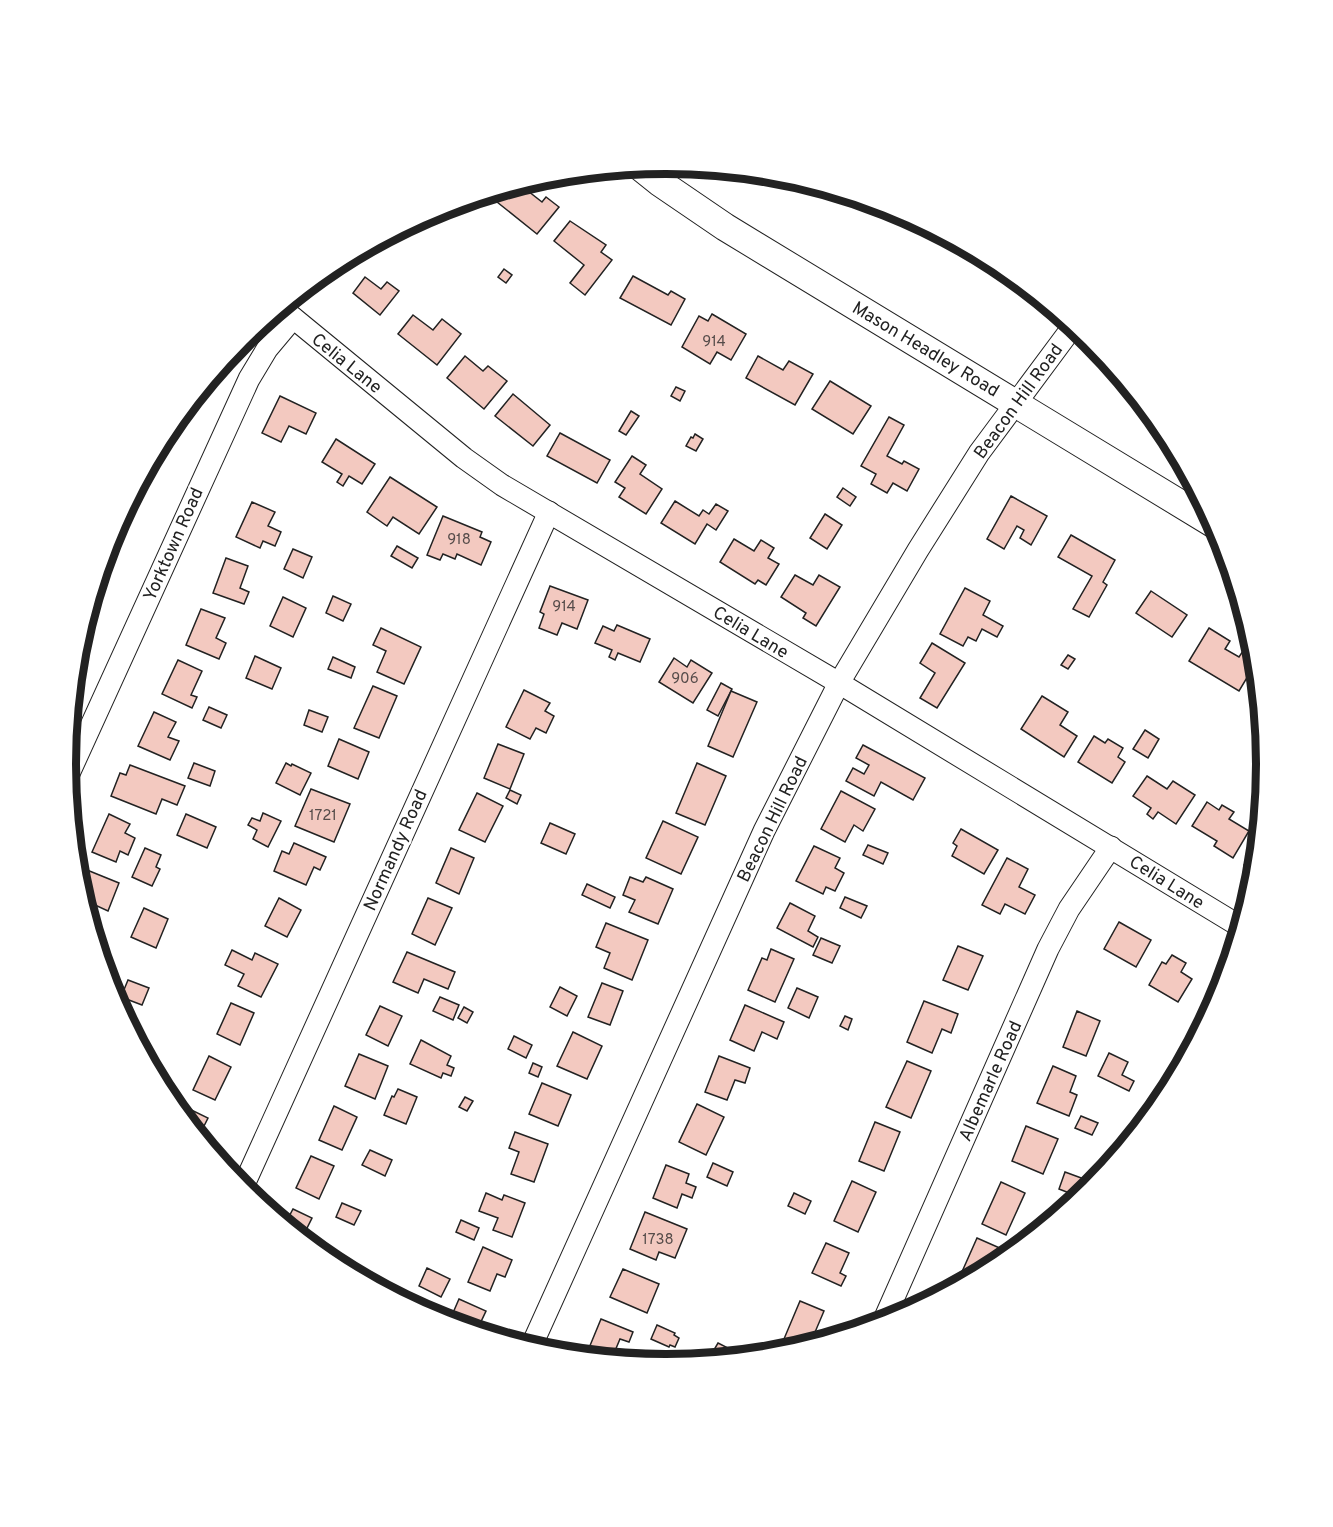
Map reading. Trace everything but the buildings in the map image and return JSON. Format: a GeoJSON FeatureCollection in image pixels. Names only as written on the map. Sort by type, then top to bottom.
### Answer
{"type":"FeatureCollection","features":[{"type":"Feature","properties":{"kind":"main road","name":"Mason Headley Road"},"geometry":{"type":"LineString","coordinates":[[649,174],[725,227],[1202,517]]}},
{"type":"Feature","properties":{"kind":"street","name":"Celia Lane"},"geometry":{"type":"LineString","coordinates":[[287,313],[464,458],[502,485],[838,683],[1234,923]]}},
{"type":"Feature","properties":{"kind":"street","name":"Yorktown Road"},"geometry":{"type":"LineString","coordinates":[[76,760],[244,388],[287,313]]}},
{"type":"Feature","properties":{"kind":"street","name":"Beacon Hill Road"},"geometry":{"type":"LineString","coordinates":[[535,1338],[764,831],[838,683],[979,453],[1069,332]]}},
{"type":"Feature","properties":{"kind":"street","name":"Normandy Road"},"geometry":{"type":"LineString","coordinates":[[247,1179],[549,512]]}},
{"type":"Feature","properties":{"kind":"street","name":"Albemarle Road"},"geometry":{"type":"LineString","coordinates":[[888,1310],[1048,949],[1068,909],[1111,847]]}}]}
